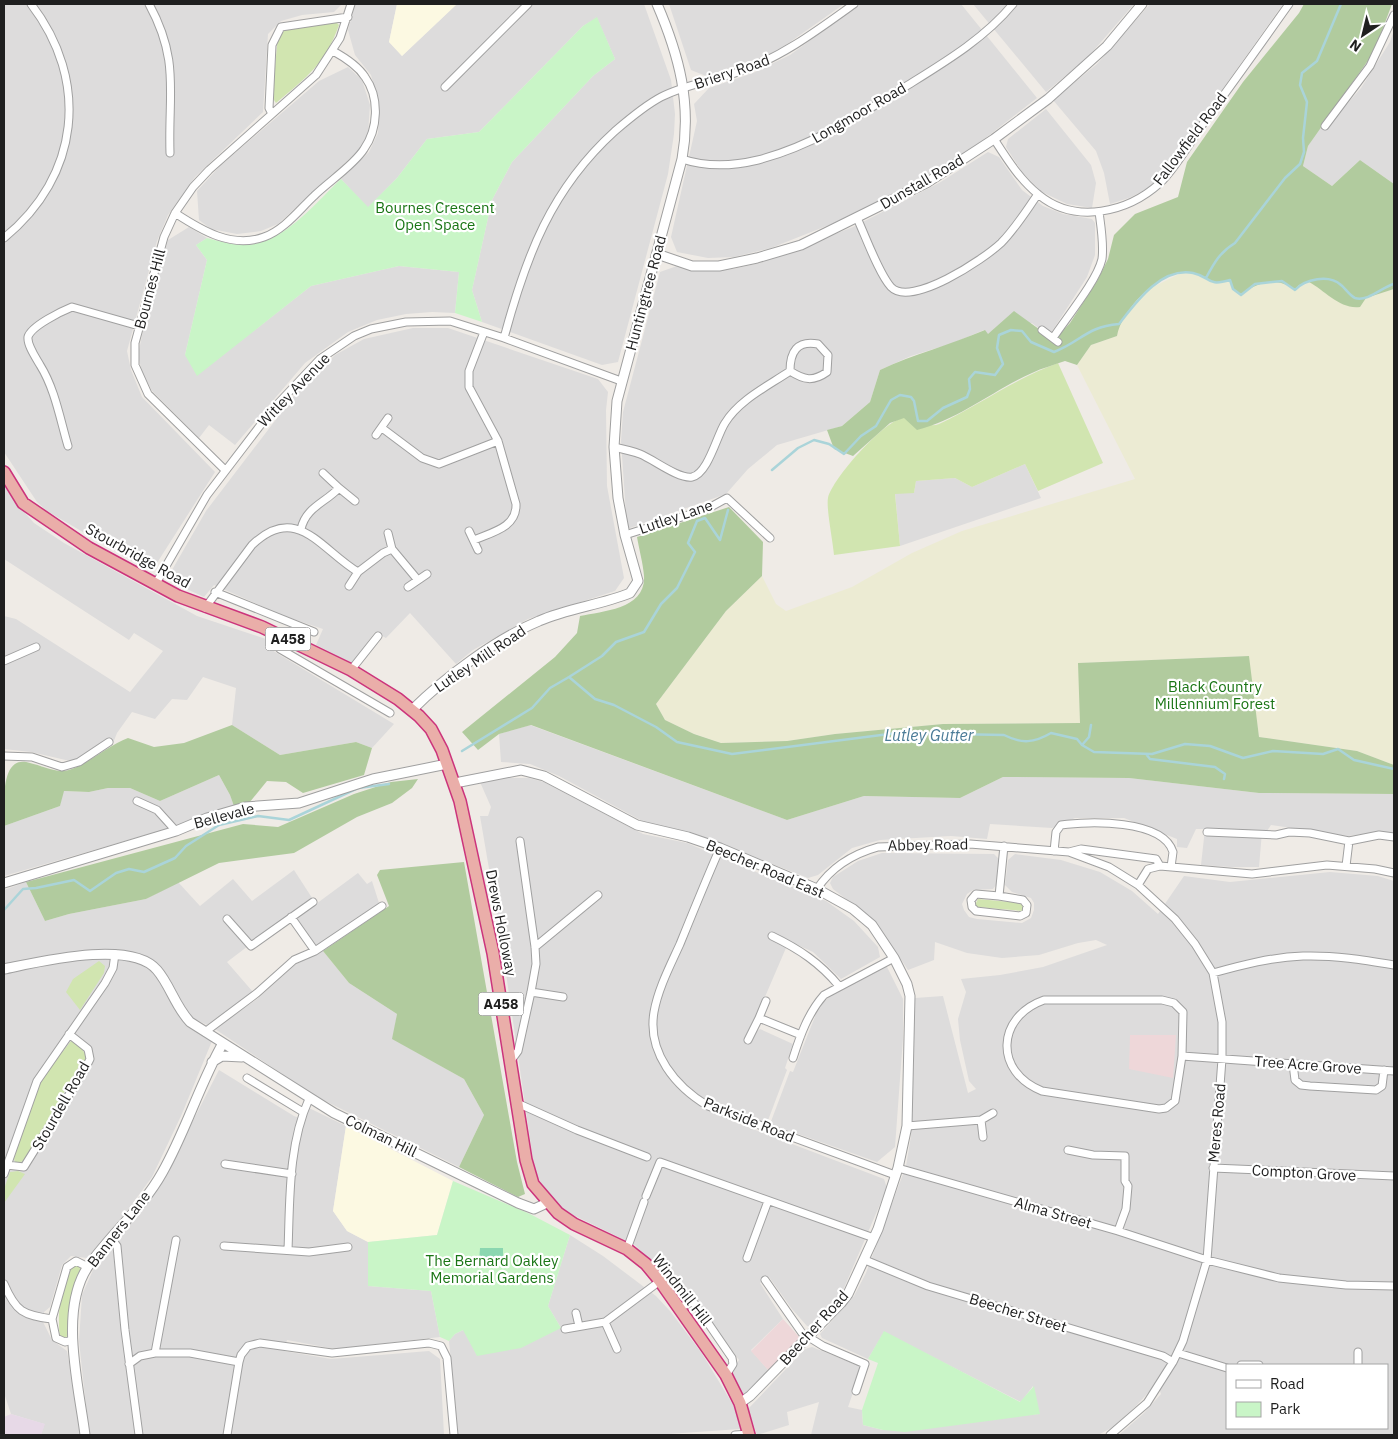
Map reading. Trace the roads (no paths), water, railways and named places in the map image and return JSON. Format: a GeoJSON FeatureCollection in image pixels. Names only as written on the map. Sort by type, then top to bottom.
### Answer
{"type":"FeatureCollection","features":[{"type":"Feature","properties":{"kind":"highway","name":"Stourbridge Road"},"geometry":{"type":"LineString","coordinates":[[4,474],[23,503],[90,548],[155,585],[205,608],[276,634],[351,670],[412,710],[434,734],[447,764]]}},
{"type":"Feature","properties":{"kind":"highway","name":"Drews Holloway"},"geometry":{"type":"LineString","coordinates":[[447,764],[455,783],[493,953],[526,1160],[533,1184],[547,1204]]}},
{"type":"Feature","properties":{"kind":"highway","name":"Windmill Hill"},"geometry":{"type":"LineString","coordinates":[[547,1204],[574,1224],[627,1249],[646,1264],[680,1308],[726,1375],[740,1403],[749,1434]]}},
{"type":"Feature","properties":{"kind":"street"},"geometry":{"type":"LineString","coordinates":[[4,238],[23,222],[42,196],[66,148],[69,126],[70,97],[66,73],[57,46],[31,4]]}},
{"type":"Feature","properties":{"kind":"street"},"geometry":{"type":"LineString","coordinates":[[149,4],[166,42],[172,74],[170,153]]}},
{"type":"Feature","properties":{"kind":"street","name":"Bournes Hill"},"geometry":{"type":"LineString","coordinates":[[225,470],[148,394],[135,365],[135,343],[139,326],[164,237],[192,187],[316,75],[333,50],[348,17],[351,4]]}},
{"type":"Feature","properties":{"kind":"street"},"geometry":{"type":"LineString","coordinates":[[445,87],[528,4]]}},
{"type":"Feature","properties":{"kind":"street","name":"Huntingtree Road"},"geometry":{"type":"LineString","coordinates":[[636,585],[638,581],[636,570],[625,535],[618,498],[614,447],[617,401],[682,159],[687,121],[684,89],[677,52],[657,4]]}},
{"type":"Feature","properties":{"kind":"street","name":"Briery Road"},"geometry":{"type":"LineString","coordinates":[[504,338],[532,248],[544,221],[582,164],[638,112],[661,96],[771,59],[808,37],[854,4]]}},
{"type":"Feature","properties":{"kind":"street","name":"Longmoor Road"},"geometry":{"type":"LineString","coordinates":[[682,159],[700,165],[738,163],[775,155],[809,142],[937,67],[989,28],[1013,4]]}},
{"type":"Feature","properties":{"kind":"street","name":"Dunstall Road"},"geometry":{"type":"LineString","coordinates":[[657,254],[692,266],[719,266],[801,245],[928,182],[994,139],[1048,99],[1092,60],[1142,4]]}},
{"type":"Feature","properties":{"kind":"street","name":"Fallowfield Road"},"geometry":{"type":"LineString","coordinates":[[994,139],[1018,173],[1038,194],[1064,208],[1099,212],[1127,205],[1162,181],[1290,4]]}},
{"type":"Feature","properties":{"kind":"street"},"geometry":{"type":"LineString","coordinates":[[1325,126],[1370,66],[1393,23],[1394,15]]}},
{"type":"Feature","properties":{"kind":"street"},"geometry":{"type":"LineString","coordinates":[[272,114],[268,108],[272,45],[281,27],[348,17]]}},
{"type":"Feature","properties":{"kind":"street"},"geometry":{"type":"LineString","coordinates":[[176,213],[215,236],[231,240],[264,237],[281,228],[364,151],[375,124],[375,107],[371,91],[366,78],[354,65],[333,50]]}},
{"type":"Feature","properties":{"kind":"street"},"geometry":{"type":"LineString","coordinates":[[857,218],[891,287],[904,293],[912,292],[928,288],[990,252],[1017,224],[1038,194]]}},
{"type":"Feature","properties":{"kind":"street"},"geometry":{"type":"LineString","coordinates":[[1042,330],[1055,340],[1095,276],[1101,261],[1102,242],[1099,212]]}},
{"type":"Feature","properties":{"kind":"street"},"geometry":{"type":"LineString","coordinates":[[68,446],[52,391],[36,358],[28,335],[33,328],[72,307],[139,326]]}},
{"type":"Feature","properties":{"kind":"street","name":"Witley Avenue"},"geometry":{"type":"LineString","coordinates":[[155,585],[194,516],[225,470],[272,410],[320,359],[354,336],[387,325],[428,320],[450,321],[504,338],[621,381]]}},
{"type":"Feature","properties":{"kind":"street"},"geometry":{"type":"LineString","coordinates":[[474,540],[506,526],[513,520],[516,512],[516,504],[498,440],[469,387],[469,371],[484,332]]}},
{"type":"Feature","properties":{"kind":"street"},"geometry":{"type":"LineString","coordinates":[[805,343],[818,344],[828,355],[827,372],[817,378],[810,380],[790,372],[791,358],[798,345],[805,343]]}},
{"type":"Feature","properties":{"kind":"street"},"geometry":{"type":"LineString","coordinates":[[614,447],[641,455],[679,474],[692,477],[705,466],[724,424],[736,408],[790,372]]}},
{"type":"Feature","properties":{"kind":"street"},"geometry":{"type":"LineString","coordinates":[[376,435],[388,418]]}},
{"type":"Feature","properties":{"kind":"street"},"geometry":{"type":"LineString","coordinates":[[382,428],[422,458],[439,464],[498,440]]}},
{"type":"Feature","properties":{"kind":"street"},"geometry":{"type":"LineString","coordinates":[[323,473],[354,501]]}},
{"type":"Feature","properties":{"kind":"street"},"geometry":{"type":"LineString","coordinates":[[301,529],[303,521],[314,506],[332,495],[339,488]]}},
{"type":"Feature","properties":{"kind":"street","name":"Lutley Lane"},"geometry":{"type":"LineString","coordinates":[[625,535],[707,509],[727,498],[770,538]]}},
{"type":"Feature","properties":{"kind":"street"},"geometry":{"type":"LineString","coordinates":[[205,608],[215,592],[261,536],[282,528],[301,529],[358,572]]}},
{"type":"Feature","properties":{"kind":"street"},"geometry":{"type":"LineString","coordinates":[[469,531],[478,550]]}},
{"type":"Feature","properties":{"kind":"street"},"geometry":{"type":"LineString","coordinates":[[388,533],[392,549],[417,579]]}},
{"type":"Feature","properties":{"kind":"street"},"geometry":{"type":"LineString","coordinates":[[350,586],[358,572],[383,553],[392,549]]}},
{"type":"Feature","properties":{"kind":"street"},"geometry":{"type":"LineString","coordinates":[[408,587],[417,579],[427,574]]}},
{"type":"Feature","properties":{"kind":"street","name":"Lutley Mill Road"},"geometry":{"type":"LineString","coordinates":[[412,710],[453,674],[505,638],[539,620],[630,593],[636,585]]}},
{"type":"Feature","properties":{"kind":"street"},"geometry":{"type":"LineString","coordinates":[[215,592],[314,632]]}},
{"type":"Feature","properties":{"kind":"street"},"geometry":{"type":"LineString","coordinates":[[276,634],[275,644],[280,649],[390,713]]}},
{"type":"Feature","properties":{"kind":"street"},"geometry":{"type":"LineString","coordinates":[[351,670],[378,636]]}},
{"type":"Feature","properties":{"kind":"street"},"geometry":{"type":"LineString","coordinates":[[4,661],[36,647]]}},
{"type":"Feature","properties":{"kind":"street"},"geometry":{"type":"LineString","coordinates":[[4,756],[32,757],[62,767],[79,762],[109,742]]}},
{"type":"Feature","properties":{"kind":"street","name":"Bellevale"},"geometry":{"type":"LineString","coordinates":[[4,883],[176,831],[208,818],[245,807],[299,803],[365,782],[447,764]]}},
{"type":"Feature","properties":{"kind":"street","name":"Beecher Road East"},"geometry":{"type":"LineString","coordinates":[[455,783],[509,771],[534,772],[562,783],[637,825],[688,837],[720,848],[817,889],[854,910],[872,925],[894,958],[907,984],[910,996],[906,1126]]}},
{"type":"Feature","properties":{"kind":"street"},"geometry":{"type":"LineString","coordinates":[[138,801],[156,810],[176,831]]}},
{"type":"Feature","properties":{"kind":"street"},"geometry":{"type":"LineString","coordinates":[[1054,851],[1056,832],[1061,825],[1114,823],[1150,832],[1166,842],[1173,852],[1171,867]]}},
{"type":"Feature","properties":{"kind":"street"},"geometry":{"type":"LineString","coordinates":[[1207,832],[1276,835],[1289,832],[1310,833],[1349,841],[1379,835],[1394,836]]}},
{"type":"Feature","properties":{"kind":"street"},"geometry":{"type":"LineString","coordinates":[[510,1062],[518,1051],[536,964],[520,841]]}},
{"type":"Feature","properties":{"kind":"street"},"geometry":{"type":"LineString","coordinates":[[1346,866],[1349,841]]}},
{"type":"Feature","properties":{"kind":"street","name":"Abbey Road"},"geometry":{"type":"LineString","coordinates":[[817,889],[826,876],[842,862],[878,847],[970,844],[1070,852],[1081,849],[1156,860],[1160,866],[1252,874],[1327,865],[1394,873]]}},
{"type":"Feature","properties":{"kind":"street"},"geometry":{"type":"LineString","coordinates":[[999,896],[1004,846]]}},
{"type":"Feature","properties":{"kind":"street","name":"Parkside Road"},"geometry":{"type":"LineString","coordinates":[[720,848],[663,983],[654,1013],[657,1049],[664,1064],[687,1092],[708,1106],[896,1172]]}},
{"type":"Feature","properties":{"kind":"street","name":"Meres Road"},"geometry":{"type":"LineString","coordinates":[[1070,852],[1109,867],[1138,884],[1196,944],[1213,973],[1222,1022],[1222,1059],[1207,1260],[1178,1353],[1148,1403],[1110,1435]]}},
{"type":"Feature","properties":{"kind":"street"},"geometry":{"type":"LineString","coordinates":[[1138,884],[1148,869],[1160,866]]}},
{"type":"Feature","properties":{"kind":"street"},"geometry":{"type":"LineString","coordinates":[[976,894],[999,896],[1023,900],[1027,905],[1026,913],[1020,916],[976,911],[972,907],[970,900],[976,894]]}},
{"type":"Feature","properties":{"kind":"street"},"geometry":{"type":"LineString","coordinates":[[535,947],[598,895]]}},
{"type":"Feature","properties":{"kind":"street"},"geometry":{"type":"LineString","coordinates":[[227,920],[251,946],[313,902]]}},
{"type":"Feature","properties":{"kind":"street"},"geometry":{"type":"LineString","coordinates":[[205,1032],[257,993],[294,960],[314,951],[382,906]]}},
{"type":"Feature","properties":{"kind":"street"},"geometry":{"type":"LineString","coordinates":[[291,917],[314,951]]}},
{"type":"Feature","properties":{"kind":"street"},"geometry":{"type":"LineString","coordinates":[[772,936],[812,959],[839,986]]}},
{"type":"Feature","properties":{"kind":"street","name":"Colman Hill"},"geometry":{"type":"LineString","coordinates":[[4,969],[50,960],[115,954],[137,958],[156,969],[184,1016],[205,1032],[309,1099],[518,1203],[534,1209],[547,1204]]}},
{"type":"Feature","properties":{"kind":"street","name":"Stourdell Road"},"geometry":{"type":"LineString","coordinates":[[4,1174],[37,1081],[105,983],[113,968],[115,954]]}},
{"type":"Feature","properties":{"kind":"street"},"geometry":{"type":"LineString","coordinates":[[1213,973],[1248,964],[1302,956],[1353,958],[1394,965]]}},
{"type":"Feature","properties":{"kind":"street"},"geometry":{"type":"LineString","coordinates":[[793,1058],[815,1004],[824,994],[894,958]]}},
{"type":"Feature","properties":{"kind":"street"},"geometry":{"type":"LineString","coordinates":[[531,992],[563,997]]}},
{"type":"Feature","properties":{"kind":"street"},"geometry":{"type":"LineString","coordinates":[[748,1040],[766,1000]]}},
{"type":"Feature","properties":{"kind":"street"},"geometry":{"type":"LineString","coordinates":[[1044,1000],[1162,1000],[1174,1003],[1183,1012],[1182,1056],[1175,1101],[1166,1108],[1159,1110],[1033,1088],[1022,1082],[1012,1068],[1007,1044],[1012,1026],[1017,1018],[1032,1004],[1044,1000]]}},
{"type":"Feature","properties":{"kind":"street"},"geometry":{"type":"LineString","coordinates":[[759,1018],[801,1035]]}},
{"type":"Feature","properties":{"kind":"street","name":"Stourdell Road"},"geometry":{"type":"LineString","coordinates":[[7,1166],[24,1167],[85,1070],[90,1059],[88,1049],[69,1034]]}},
{"type":"Feature","properties":{"kind":"street","name":"Banners Lane"},"geometry":{"type":"LineString","coordinates":[[85,1435],[73,1340],[76,1300],[88,1267],[162,1174],[181,1136],[211,1063],[223,1043]]}},
{"type":"Feature","properties":{"kind":"street"},"geometry":{"type":"LineString","coordinates":[[211,1063],[222,1056],[248,1058]]}},
{"type":"Feature","properties":{"kind":"street","name":"Tree Acre Grove"},"geometry":{"type":"LineString","coordinates":[[1182,1056],[1394,1071]]}},
{"type":"Feature","properties":{"kind":"street"},"geometry":{"type":"LineString","coordinates":[[1293,1064],[1295,1080],[1301,1085],[1310,1086],[1376,1090],[1382,1086],[1384,1070]]}},
{"type":"Feature","properties":{"kind":"street"},"geometry":{"type":"LineString","coordinates":[[247,1078],[303,1112]]}},
{"type":"Feature","properties":{"kind":"street"},"geometry":{"type":"LineString","coordinates":[[288,1250],[292,1174],[300,1119],[309,1099]]}},
{"type":"Feature","properties":{"kind":"street"},"geometry":{"type":"LineString","coordinates":[[517,1103],[577,1130],[647,1157]]}},
{"type":"Feature","properties":{"kind":"street"},"geometry":{"type":"LineString","coordinates":[[906,1126],[981,1120],[993,1114]]}},
{"type":"Feature","properties":{"kind":"street"},"geometry":{"type":"LineString","coordinates":[[981,1120],[983,1137]]}},
{"type":"Feature","properties":{"kind":"street","name":"Beecher Road"},"geometry":{"type":"LineString","coordinates":[[740,1403],[750,1396],[809,1338],[848,1294],[874,1238],[896,1172],[906,1126]]}},
{"type":"Feature","properties":{"kind":"street"},"geometry":{"type":"LineString","coordinates":[[1068,1150],[1093,1155],[1125,1156],[1125,1181],[1128,1186],[1126,1209],[1118,1231]]}},
{"type":"Feature","properties":{"kind":"street"},"geometry":{"type":"LineString","coordinates":[[627,1249],[660,1162],[874,1238]]}},
{"type":"Feature","properties":{"kind":"street"},"geometry":{"type":"LineString","coordinates":[[225,1164],[292,1174]]}},
{"type":"Feature","properties":{"kind":"street","name":"Compton Grove"},"geometry":{"type":"LineString","coordinates":[[1213,1168],[1394,1176]]}},
{"type":"Feature","properties":{"kind":"street","name":"Alma Street"},"geometry":{"type":"LineString","coordinates":[[896,1172],[1118,1231],[1207,1260],[1293,1280],[1346,1285],[1394,1286]]}},
{"type":"Feature","properties":{"kind":"street"},"geometry":{"type":"LineString","coordinates":[[747,1258],[768,1201]]}},
{"type":"Feature","properties":{"kind":"street"},"geometry":{"type":"LineString","coordinates":[[111,1238],[117,1246],[129,1364],[139,1435]]}},
{"type":"Feature","properties":{"kind":"street"},"geometry":{"type":"LineString","coordinates":[[155,1353],[176,1240]]}},
{"type":"Feature","properties":{"kind":"street"},"geometry":{"type":"LineString","coordinates":[[224,1246],[309,1252],[348,1247]]}},
{"type":"Feature","properties":{"kind":"street","name":"Beecher Street"},"geometry":{"type":"LineString","coordinates":[[865,1260],[928,1286],[1162,1356],[1173,1362]]}},
{"type":"Feature","properties":{"kind":"street"},"geometry":{"type":"LineString","coordinates":[[73,1340],[65,1342],[56,1338],[52,1319],[67,1267],[76,1261],[88,1267]]}},
{"type":"Feature","properties":{"kind":"street"},"geometry":{"type":"LineString","coordinates":[[765,1280],[793,1323],[809,1338],[865,1364],[856,1391]]}},
{"type":"Feature","properties":{"kind":"street"},"geometry":{"type":"LineString","coordinates":[[565,1329],[605,1322],[660,1281]]}},
{"type":"Feature","properties":{"kind":"street"},"geometry":{"type":"LineString","coordinates":[[4,1284],[14,1304],[20,1311],[52,1319]]}},
{"type":"Feature","properties":{"kind":"street"},"geometry":{"type":"LineString","coordinates":[[576,1313],[579,1326]]}},
{"type":"Feature","properties":{"kind":"street"},"geometry":{"type":"LineString","coordinates":[[605,1322],[617,1350]]}},
{"type":"Feature","properties":{"kind":"street"},"geometry":{"type":"LineString","coordinates":[[227,1435],[239,1362],[244,1350],[253,1343],[332,1353],[437,1344],[441,1346],[447,1358],[454,1435]]}},
{"type":"Feature","properties":{"kind":"street"},"geometry":{"type":"LineString","coordinates":[[1358,1352],[1358,1364]]}},
{"type":"Feature","properties":{"kind":"street"},"geometry":{"type":"LineString","coordinates":[[129,1364],[140,1356],[155,1353],[190,1353],[239,1362]]}},
{"type":"Feature","properties":{"kind":"street"},"geometry":{"type":"LineString","coordinates":[[1178,1353],[1226,1368]]}},
{"type":"Feature","properties":{"kind":"street"},"geometry":{"type":"LineString","coordinates":[[735,1435],[749,1434]]}},
{"type":"Feature","properties":{"kind":"waterway"},"geometry":{"type":"LineString","coordinates":[[1206,278],[1218,258],[1235,243],[1285,178],[1300,164],[1304,152],[1303,138],[1307,102],[1300,85],[1302,73],[1317,61],[1341,4]]}},
{"type":"Feature","properties":{"kind":"waterway"},"geometry":{"type":"LineString","coordinates":[[772,470],[798,448],[814,440],[829,444],[844,454],[861,436],[876,426],[891,400],[900,395],[911,397],[914,401],[918,421],[927,421],[943,408],[967,397],[970,389],[969,379],[975,372],[995,375],[1003,364],[997,348],[999,335],[1011,330],[1022,331],[1031,342],[1054,352],[1091,331],[1119,324],[1150,288],[1170,275],[1193,273],[1213,282],[1230,280],[1233,289],[1241,295],[1255,284],[1282,281],[1295,290],[1305,283],[1324,279],[1336,282],[1343,286],[1353,297],[1360,299],[1394,284]]}},
{"type":"Feature","properties":{"kind":"waterway"},"geometry":{"type":"LineString","coordinates":[[569,677],[602,656],[616,642],[644,632],[661,604],[677,588],[695,552],[688,543],[697,521],[705,518],[720,540],[728,510]]}},
{"type":"Feature","properties":{"kind":"waterway","name":"Lutley Gutter"},"geometry":{"type":"LineString","coordinates":[[462,751],[532,708],[550,688],[569,677],[595,699],[614,705],[656,727],[677,742],[732,754],[897,733],[1004,735],[1022,741],[1039,739],[1051,733],[1077,739],[1082,745],[1094,752],[1152,754],[1185,744],[1210,746],[1243,758],[1273,751],[1323,754],[1338,749],[1354,760],[1394,769]]}},
{"type":"Feature","properties":{"kind":"waterway"},"geometry":{"type":"LineString","coordinates":[[1082,745],[1089,737],[1091,725]]}},
{"type":"Feature","properties":{"kind":"waterway"},"geometry":{"type":"LineString","coordinates":[[1146,754],[1150,759],[1215,767],[1225,774],[1224,779]]}},
{"type":"Feature","properties":{"kind":"waterway","name":"Lutley Gutter"},"geometry":{"type":"LineString","coordinates":[[4,910],[23,889],[74,880],[90,891],[116,873],[129,869],[144,872],[175,858],[186,846],[219,825],[258,816],[289,820],[358,788],[389,784]]}},
{"type":"Feature","properties":{"kind":"park label","name":"Bournes Crescent Open Space"},"geometry":{"type":"Point","coordinates":[435,216]}},
{"type":"Feature","properties":{"kind":"park label","name":"Black Country Millennium Forest"},"geometry":{"type":"Point","coordinates":[1215,696]}},
{"type":"Feature","properties":{"kind":"park label","name":"The Bernard Oakley Memorial Gardens"},"geometry":{"type":"Point","coordinates":[492,1270]}}]}
